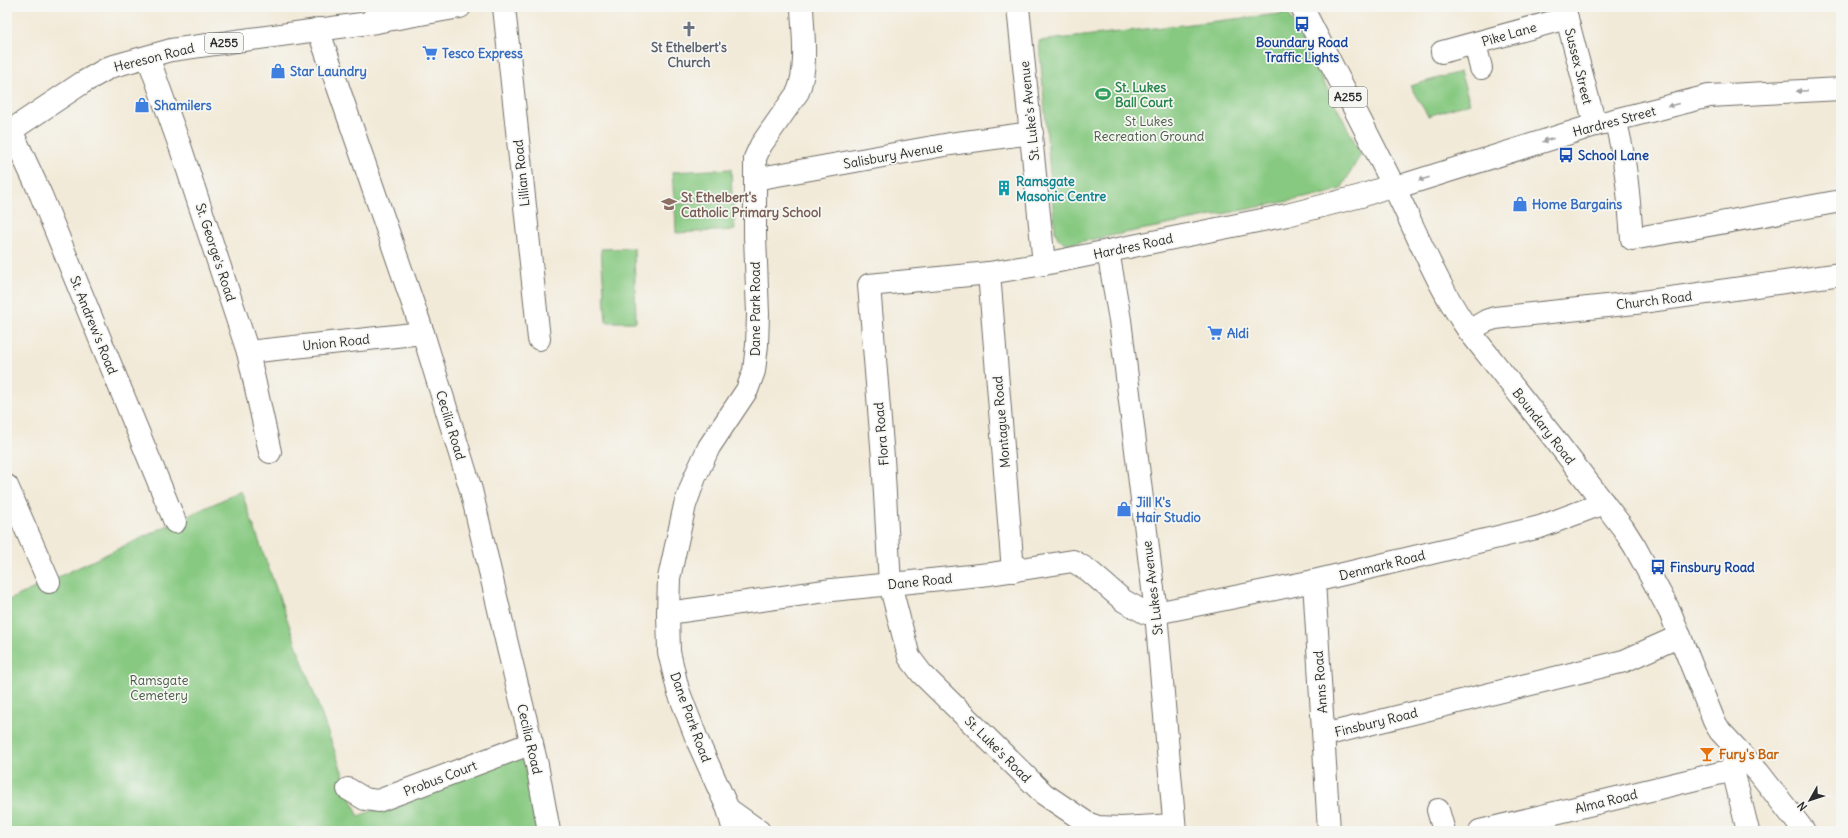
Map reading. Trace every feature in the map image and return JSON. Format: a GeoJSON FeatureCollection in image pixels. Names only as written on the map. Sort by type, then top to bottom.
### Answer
{"type":"FeatureCollection","features":[{"type":"Feature","properties":{"kind":"street","name":"Hereson Road"},"geometry":{"type":"LineString","coordinates":[[9,131],[82,83],[110,67],[171,50],[318,28],[375,14],[460,7]]}},
{"type":"Feature","properties":{"kind":"street","name":"Lillian Road"},"geometry":{"type":"LineString","coordinates":[[504,7],[539,338]]}},
{"type":"Feature","properties":{"kind":"street","name":"Dane Park Road"},"geometry":{"type":"LineString","coordinates":[[734,831],[728,809],[698,742],[678,690],[669,652],[669,578],[685,505],[709,447],[747,390],[754,371],[758,314],[755,158],[761,145],[798,92],[801,83],[803,55],[802,7]]}},
{"type":"Feature","properties":{"kind":"street","name":"St. Luke's Avenue"},"geometry":{"type":"LineString","coordinates":[[1018,7],[1032,133],[1044,264]]}},
{"type":"Feature","properties":{"kind":"street","name":"Boundary Road"},"geometry":{"type":"LineString","coordinates":[[1302,7],[1394,187],[1441,285],[1469,331],[1604,503],[1635,547],[1666,605],[1714,721],[1735,748],[1759,773],[1804,831]]}},
{"type":"Feature","properties":{"kind":"street","name":"Pike Lane"},"geometry":{"type":"LineString","coordinates":[[1442,52],[1475,44],[1566,12]]}},
{"type":"Feature","properties":{"kind":"street","name":"Sussex Street"},"geometry":{"type":"LineString","coordinates":[[1566,12],[1595,125]]}},
{"type":"Feature","properties":{"kind":"street","name":"Cecilia Road"},"geometry":{"type":"LineString","coordinates":[[318,28],[423,333],[472,490],[508,648],[532,743],[549,831]]}},
{"type":"Feature","properties":{"kind":"street","name":"Pike Lane"},"geometry":{"type":"LineString","coordinates":[[1475,44],[1482,68]]}},
{"type":"Feature","properties":{"kind":"street","name":"St. George's Road"},"geometry":{"type":"LineString","coordinates":[[148,57],[181,148],[248,352],[270,452]]}},
{"type":"Feature","properties":{"kind":"street","name":"Hardres Street"},"geometry":{"type":"LineString","coordinates":[[1394,187],[1595,125],[1709,96],[1841,89]]}},
{"type":"Feature","properties":{"kind":"street"},"geometry":{"type":"LineString","coordinates":[[1615,120],[1619,134],[1632,239],[1841,201]]}},
{"type":"Feature","properties":{"kind":"street","name":"St. Andrew's Road"},"geometry":{"type":"LineString","coordinates":[[9,131],[41,195],[175,522]]}},
{"type":"Feature","properties":{"kind":"street","name":"Salisbury Avenue"},"geometry":{"type":"LineString","coordinates":[[755,179],[950,144],[1032,133]]}},
{"type":"Feature","properties":{"kind":"street","name":"Hardres Road"},"geometry":{"type":"LineString","coordinates":[[869,285],[989,273],[1044,264],[1287,215],[1361,196],[1381,189],[1394,187]]}},
{"type":"Feature","properties":{"kind":"street","name":"St Lukes Avenue"},"geometry":{"type":"LineString","coordinates":[[1108,251],[1120,320],[1156,613],[1175,828]]}},
{"type":"Feature","properties":{"kind":"street","name":"Montague Road"},"geometry":{"type":"LineString","coordinates":[[989,273],[1014,571]]}},
{"type":"Feature","properties":{"kind":"street","name":"Church Road"},"geometry":{"type":"LineString","coordinates":[[1469,331],[1486,321],[1495,318],[1634,303],[1841,274]]}},
{"type":"Feature","properties":{"kind":"street","name":"Flora Road"},"geometry":{"type":"LineString","coordinates":[[869,285],[883,458],[890,584]]}},
{"type":"Feature","properties":{"kind":"street","name":"Union Road"},"geometry":{"type":"LineString","coordinates":[[248,352],[423,333]]}},
{"type":"Feature","properties":{"kind":"street"},"geometry":{"type":"LineString","coordinates":[[7,486],[49,582]]}},
{"type":"Feature","properties":{"kind":"street","name":"Denmark Road"},"geometry":{"type":"LineString","coordinates":[[1156,613],[1314,581],[1545,525],[1604,503]]}},
{"type":"Feature","properties":{"kind":"street","name":"Dane Road"},"geometry":{"type":"LineString","coordinates":[[668,613],[832,590],[1014,571],[1073,561],[1088,570],[1124,601],[1146,613],[1156,613]]}},
{"type":"Feature","properties":{"kind":"street","name":"Anns Road"},"geometry":{"type":"LineString","coordinates":[[1314,581],[1329,831]]}},
{"type":"Feature","properties":{"kind":"street","name":"St. Luke's Road"},"geometry":{"type":"LineString","coordinates":[[890,584],[909,657],[922,674],[1044,794],[1087,823],[1098,827],[1175,828]]}},
{"type":"Feature","properties":{"kind":"street","name":"Finsbury Road"},"geometry":{"type":"LineString","coordinates":[[1324,735],[1624,661],[1680,636]]}},
{"type":"Feature","properties":{"kind":"street","name":"Probus Court"},"geometry":{"type":"LineString","coordinates":[[348,789],[365,799],[378,801],[532,743]]}},
{"type":"Feature","properties":{"kind":"street"},"geometry":{"type":"LineString","coordinates":[[1735,748],[1733,770],[1748,831]]}},
{"type":"Feature","properties":{"kind":"street","name":"Alma Road"},"geometry":{"type":"LineString","coordinates":[[1480,831],[1733,770]]}},
{"type":"Feature","properties":{"kind":"street"},"geometry":{"type":"LineString","coordinates":[[728,809],[759,831]]}},
{"type":"Feature","properties":{"kind":"street"},"geometry":{"type":"LineString","coordinates":[[1438,810],[1444,831]]}},
{"type":"Feature","properties":{"kind":"green space","name":"St Lukes Recreation Ground"},"geometry":{"type":"Polygon","coordinates":[[[1288,13],[1361,154],[1341,189],[1325,194],[1069,244],[1059,240],[1055,232],[1039,41],[1288,13]]]}},
{"type":"Feature","properties":{"kind":"green space"},"geometry":{"type":"Polygon","coordinates":[[[1460,72],[1470,103],[1428,116],[1410,86],[1460,72]]]}},
{"type":"Feature","properties":{"kind":"green space"},"geometry":{"type":"Polygon","coordinates":[[[731,169],[732,198],[674,201],[672,172],[731,169]]]}},
{"type":"Feature","properties":{"kind":"green space"},"geometry":{"type":"Polygon","coordinates":[[[733,201],[735,230],[676,233],[675,204],[733,201]]]}},
{"type":"Feature","properties":{"kind":"green space"},"geometry":{"type":"Polygon","coordinates":[[[634,248],[636,322],[606,322],[601,249],[634,248]]]}},
{"type":"Feature","properties":{"kind":"green space","name":"Ramsgate Cemetery"},"geometry":{"type":"Polygon","coordinates":[[[241,491],[358,816],[524,756],[536,831],[7,831],[7,601],[241,491]]]}},
{"type":"Feature","properties":{"kind":"place","name":"Boundary Road Traffic Lights"},"geometry":{"type":"Point","coordinates":[1302,24]}},
{"type":"Feature","properties":{"kind":"place","name":"St Ethelbert's Church"},"geometry":{"type":"Point","coordinates":[689,29]}},
{"type":"Feature","properties":{"kind":"place","name":"Tesco Express"},"geometry":{"type":"Point","coordinates":[430,53]}},
{"type":"Feature","properties":{"kind":"place","name":"Star Laundry"},"geometry":{"type":"Point","coordinates":[278,71]}},
{"type":"Feature","properties":{"kind":"place","name":"St. Lukes Ball Court"},"geometry":{"type":"Point","coordinates":[1103,94]}},
{"type":"Feature","properties":{"kind":"place","name":"Shamilers"},"geometry":{"type":"Point","coordinates":[142,105]}},
{"type":"Feature","properties":{"kind":"place","name":"School Lane"},"geometry":{"type":"Point","coordinates":[1566,155]}},
{"type":"Feature","properties":{"kind":"place","name":"Ramsgate Masonic Centre"},"geometry":{"type":"Point","coordinates":[1004,188]}},
{"type":"Feature","properties":{"kind":"place","name":"St Ethelbert's Catholic Primary School"},"geometry":{"type":"Point","coordinates":[669,204]}},
{"type":"Feature","properties":{"kind":"place","name":"Home Bargains"},"geometry":{"type":"Point","coordinates":[1520,204]}},
{"type":"Feature","properties":{"kind":"place","name":"Aldi"},"geometry":{"type":"Point","coordinates":[1215,333]}},
{"type":"Feature","properties":{"kind":"place","name":"Jill K's Hair Studio"},"geometry":{"type":"Point","coordinates":[1124,509]}},
{"type":"Feature","properties":{"kind":"place","name":"Finsbury Road"},"geometry":{"type":"Point","coordinates":[1658,567]}},
{"type":"Feature","properties":{"kind":"place","name":"Fury's Bar"},"geometry":{"type":"Point","coordinates":[1707,754]}}]}
